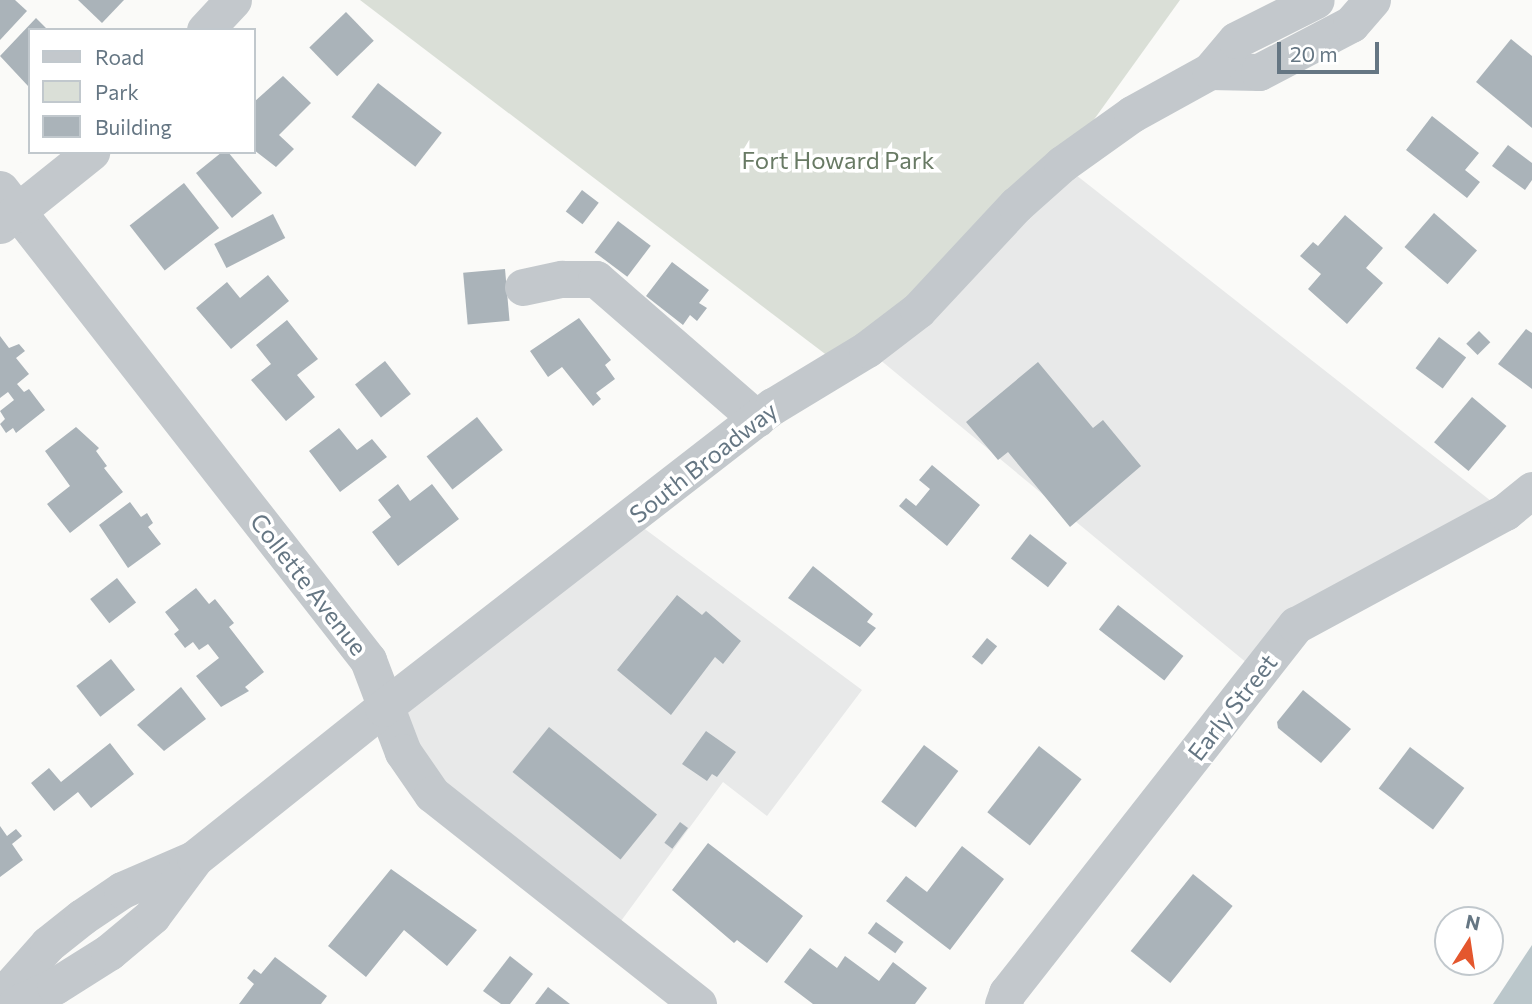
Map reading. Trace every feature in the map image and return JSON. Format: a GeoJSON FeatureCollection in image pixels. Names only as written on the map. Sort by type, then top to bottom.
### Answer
{"type":"FeatureCollection","features":[{"type":"Feature","properties":{"kind":"street"},"geometry":{"type":"LineString","coordinates":[[207,28],[233,0]]}},
{"type":"Feature","properties":{"kind":"street","name":"South Broadway"},"geometry":{"type":"LineString","coordinates":[[16,1004],[55,986],[108,952],[152,916],[195,858],[383,708],[757,419],[867,349],[918,310],[1016,205],[1062,164],[1132,114],[1210,71],[1236,40],[1316,0]]}},
{"type":"Feature","properties":{"kind":"street"},"geometry":{"type":"LineString","coordinates":[[1210,71],[1259,72],[1351,24],[1372,0]]}},
{"type":"Feature","properties":{"kind":"street"},"geometry":{"type":"LineString","coordinates":[[6,208],[88,154]]}},
{"type":"Feature","properties":{"kind":"street","name":"Collette Avenue"},"geometry":{"type":"LineString","coordinates":[[6,208],[368,660],[383,708],[406,758],[432,794],[698,1004]]}},
{"type":"Feature","properties":{"kind":"street"},"geometry":{"type":"LineString","coordinates":[[523,287],[562,279],[596,279],[757,419]]}},
{"type":"Feature","properties":{"kind":"street","name":"Early Street"},"geometry":{"type":"LineString","coordinates":[[1003,1004],[1007,993],[1296,625],[1504,512],[1532,491]]}},
{"type":"Feature","properties":{"kind":"street","name":"South Broadway"},"geometry":{"type":"LineString","coordinates":[[0,998],[48,944],[82,917],[122,890],[195,858]]}},
{"type":"Feature","properties":{"kind":"shaded area"},"geometry":{"type":"Polygon","coordinates":[[[1062,164],[1505,512],[1296,625],[1259,673],[867,349],[1062,164]]]}},
{"type":"Feature","properties":{"kind":"shaded area"},"geometry":{"type":"Polygon","coordinates":[[[630,518],[862,690],[767,816],[723,782],[610,936],[460,819],[383,708],[630,518]]]}},
{"type":"Feature","properties":{"kind":"shaded area"},"geometry":{"type":"Polygon","coordinates":[[[1532,945],[1532,1004],[1493,1004],[1532,945]]]}},
{"type":"Feature","properties":{"kind":"green space","name":"Fort Howard Park"},"geometry":{"type":"Polygon","coordinates":[[[360,0],[1180,0],[1062,164],[841,366],[360,0]]]}},
{"type":"Feature","properties":{"kind":"building"},"geometry":{"type":"Polygon","coordinates":[[[0,0],[15,0],[27,11],[0,40],[0,0]]]}},
{"type":"Feature","properties":{"kind":"building"},"geometry":{"type":"Polygon","coordinates":[[[78,0],[124,0],[102,23],[78,0]]]}},
{"type":"Feature","properties":{"kind":"building"},"geometry":{"type":"Polygon","coordinates":[[[346,12],[374,41],[337,76],[309,47],[346,12]]]}},
{"type":"Feature","properties":{"kind":"building"},"geometry":{"type":"Polygon","coordinates":[[[36,18],[46,28],[28,28],[28,86],[0,56],[36,18]]]}},
{"type":"Feature","properties":{"kind":"building"},"geometry":{"type":"Polygon","coordinates":[[[1511,39],[1532,56],[1532,128],[1476,82],[1511,39]]]}},
{"type":"Feature","properties":{"kind":"building"},"geometry":{"type":"Polygon","coordinates":[[[283,76],[311,103],[279,135],[294,149],[276,167],[256,152],[256,100],[283,76]]]}},
{"type":"Feature","properties":{"kind":"building"},"geometry":{"type":"Polygon","coordinates":[[[378,83],[442,133],[415,167],[352,117],[378,83]]]}},
{"type":"Feature","properties":{"kind":"building"},"geometry":{"type":"Polygon","coordinates":[[[1432,116],[1479,153],[1465,170],[1480,182],[1467,198],[1406,150],[1432,116]]]}},
{"type":"Feature","properties":{"kind":"building"},"geometry":{"type":"Polygon","coordinates":[[[1508,145],[1532,163],[1532,180],[1525,190],[1492,166],[1508,145]]]}},
{"type":"Feature","properties":{"kind":"building"},"geometry":{"type":"Polygon","coordinates":[[[220,154],[230,154],[262,193],[232,218],[196,173],[220,154]]]}},
{"type":"Feature","properties":{"kind":"building"},"geometry":{"type":"Polygon","coordinates":[[[184,183],[219,228],[165,270],[130,225],[184,183]]]}},
{"type":"Feature","properties":{"kind":"building"},"geometry":{"type":"Polygon","coordinates":[[[582,190],[599,203],[583,224],[566,212],[582,190]]]}},
{"type":"Feature","properties":{"kind":"building"},"geometry":{"type":"Polygon","coordinates":[[[1434,213],[1477,250],[1447,284],[1404,247],[1434,213]]]}},
{"type":"Feature","properties":{"kind":"building"},"geometry":{"type":"Polygon","coordinates":[[[273,214],[285,238],[226,268],[214,244],[273,214]]]}},
{"type":"Feature","properties":{"kind":"building"},"geometry":{"type":"Polygon","coordinates":[[[1345,215],[1383,248],[1366,268],[1383,283],[1347,324],[1308,289],[1321,274],[1300,256],[1313,242],[1318,246],[1345,215]]]}},
{"type":"Feature","properties":{"kind":"building"},"geometry":{"type":"Polygon","coordinates":[[[618,221],[651,246],[627,277],[595,252],[618,221]]]}},
{"type":"Feature","properties":{"kind":"building"},"geometry":{"type":"Polygon","coordinates":[[[672,262],[709,290],[699,303],[707,308],[697,321],[690,315],[683,325],[646,296],[672,262]]]}},
{"type":"Feature","properties":{"kind":"building"},"geometry":{"type":"Polygon","coordinates":[[[505,269],[510,321],[468,324],[463,273],[505,269]]]}},
{"type":"Feature","properties":{"kind":"building"},"geometry":{"type":"Polygon","coordinates":[[[268,275],[289,301],[231,349],[196,308],[227,282],[240,298],[268,275]]]}},
{"type":"Feature","properties":{"kind":"building"},"geometry":{"type":"Polygon","coordinates":[[[579,318],[611,360],[605,365],[615,379],[596,393],[601,399],[593,406],[562,367],[548,377],[530,351],[579,318]]]}},
{"type":"Feature","properties":{"kind":"building"},"geometry":{"type":"Polygon","coordinates":[[[287,320],[318,359],[297,375],[315,397],[286,421],[251,380],[271,364],[256,345],[287,320]]]}},
{"type":"Feature","properties":{"kind":"building"},"geometry":{"type":"Polygon","coordinates":[[[1526,329],[1532,333],[1532,389],[1498,364],[1526,329]]]}},
{"type":"Feature","properties":{"kind":"building"},"geometry":{"type":"Polygon","coordinates":[[[1479,331],[1490,342],[1478,355],[1466,344],[1479,331]]]}},
{"type":"Feature","properties":{"kind":"building"},"geometry":{"type":"Polygon","coordinates":[[[0,336],[9,348],[19,344],[25,351],[16,358],[29,374],[17,384],[24,392],[29,389],[45,410],[16,433],[13,428],[6,433],[0,424],[5,419],[0,411],[14,400],[8,392],[0,398],[0,336]]]}},
{"type":"Feature","properties":{"kind":"building"},"geometry":{"type":"Polygon","coordinates":[[[1439,337],[1466,357],[1443,389],[1416,368],[1439,337]]]}},
{"type":"Feature","properties":{"kind":"building"},"geometry":{"type":"Polygon","coordinates":[[[385,361],[411,394],[381,417],[355,384],[385,361]]]}},
{"type":"Feature","properties":{"kind":"building"},"geometry":{"type":"Polygon","coordinates":[[[1038,362],[1093,428],[1103,420],[1141,466],[1070,527],[1008,452],[998,460],[966,422],[1038,362]]]}},
{"type":"Feature","properties":{"kind":"building"},"geometry":{"type":"Polygon","coordinates":[[[1472,397],[1506,426],[1469,471],[1434,442],[1472,397]]]}},
{"type":"Feature","properties":{"kind":"building"},"geometry":{"type":"Polygon","coordinates":[[[477,417],[503,450],[452,489],[427,456],[477,417]]]}},
{"type":"Feature","properties":{"kind":"building"},"geometry":{"type":"Polygon","coordinates":[[[76,427],[99,448],[96,451],[107,466],[104,468],[123,492],[70,533],[47,504],[70,486],[45,451],[76,427]]]}},
{"type":"Feature","properties":{"kind":"building"},"geometry":{"type":"Polygon","coordinates":[[[339,428],[357,450],[372,439],[387,457],[340,492],[309,451],[339,428]]]}},
{"type":"Feature","properties":{"kind":"building"},"geometry":{"type":"Polygon","coordinates":[[[932,465],[980,505],[947,546],[899,506],[906,498],[916,506],[930,489],[919,480],[932,465]]]}},
{"type":"Feature","properties":{"kind":"building"},"geometry":{"type":"Polygon","coordinates":[[[398,484],[410,501],[432,484],[459,519],[398,566],[372,532],[391,517],[378,500],[398,484]]]}},
{"type":"Feature","properties":{"kind":"building"},"geometry":{"type":"Polygon","coordinates":[[[130,502],[141,517],[147,513],[153,523],[148,527],[161,544],[128,568],[99,525],[130,502]]]}},
{"type":"Feature","properties":{"kind":"building"},"geometry":{"type":"Polygon","coordinates":[[[1030,534],[1067,563],[1048,587],[1011,558],[1030,534]]]}},
{"type":"Feature","properties":{"kind":"building"},"geometry":{"type":"Polygon","coordinates":[[[813,566],[873,614],[867,622],[876,628],[860,647],[788,598],[813,566]]]}},
{"type":"Feature","properties":{"kind":"building"},"geometry":{"type":"Polygon","coordinates":[[[117,578],[136,602],[109,623],[90,599],[117,578]]]}},
{"type":"Feature","properties":{"kind":"building"},"geometry":{"type":"Polygon","coordinates":[[[196,588],[209,604],[215,599],[234,623],[229,627],[264,672],[245,687],[249,691],[221,707],[196,676],[219,658],[208,644],[199,650],[193,642],[185,648],[174,634],[179,630],[165,612],[196,588]]]}},
{"type":"Feature","properties":{"kind":"building"},"geometry":{"type":"Polygon","coordinates":[[[677,595],[702,615],[706,611],[741,641],[723,664],[715,657],[671,715],[617,670],[677,595]]]}},
{"type":"Feature","properties":{"kind":"building"},"geometry":{"type":"Polygon","coordinates":[[[1118,605],[1183,656],[1164,681],[1099,629],[1118,605]]]}},
{"type":"Feature","properties":{"kind":"building"},"geometry":{"type":"Polygon","coordinates":[[[987,638],[997,646],[982,665],[972,657],[987,638]]]}},
{"type":"Feature","properties":{"kind":"building"},"geometry":{"type":"Polygon","coordinates":[[[111,659],[135,690],[100,717],[76,686],[111,659]]]}},
{"type":"Feature","properties":{"kind":"building"},"geometry":{"type":"Polygon","coordinates":[[[181,687],[206,719],[164,751],[137,725],[181,687]]]}},
{"type":"Feature","properties":{"kind":"building"},"geometry":{"type":"Polygon","coordinates":[[[1303,690],[1351,729],[1321,763],[1278,728],[1277,722],[1303,690]]]}},
{"type":"Feature","properties":{"kind":"building"},"geometry":{"type":"Polygon","coordinates":[[[549,727],[657,814],[621,860],[512,772],[549,727]]]}},
{"type":"Feature","properties":{"kind":"building"},"geometry":{"type":"Polygon","coordinates":[[[706,731],[736,752],[717,777],[712,774],[707,781],[682,764],[706,731]]]}},
{"type":"Feature","properties":{"kind":"building"},"geometry":{"type":"Polygon","coordinates":[[[110,743],[134,774],[91,808],[78,792],[54,811],[31,783],[49,768],[61,782],[110,743]]]}},
{"type":"Feature","properties":{"kind":"building"},"geometry":{"type":"Polygon","coordinates":[[[924,745],[958,771],[916,828],[881,802],[924,745]]]}},
{"type":"Feature","properties":{"kind":"building"},"geometry":{"type":"Polygon","coordinates":[[[1039,746],[1082,779],[1030,845],[987,812],[1039,746]]]}},
{"type":"Feature","properties":{"kind":"building"},"geometry":{"type":"Polygon","coordinates":[[[1410,747],[1464,788],[1433,829],[1379,789],[1410,747]]]}},
{"type":"Feature","properties":{"kind":"building"},"geometry":{"type":"Polygon","coordinates":[[[680,822],[688,828],[672,849],[664,843],[680,822]]]}},
{"type":"Feature","properties":{"kind":"building"},"geometry":{"type":"Polygon","coordinates":[[[0,826],[7,836],[16,829],[22,836],[12,844],[23,860],[0,877],[0,826]]]}},
{"type":"Feature","properties":{"kind":"building"},"geometry":{"type":"Polygon","coordinates":[[[708,843],[803,916],[767,963],[737,940],[734,943],[672,890],[708,843]]]}},
{"type":"Feature","properties":{"kind":"building"},"geometry":{"type":"Polygon","coordinates":[[[962,846],[1004,879],[950,950],[886,901],[906,876],[927,892],[962,846]]]}},
{"type":"Feature","properties":{"kind":"building"},"geometry":{"type":"Polygon","coordinates":[[[391,869],[477,930],[447,966],[404,930],[366,977],[328,946],[391,869]]]}},
{"type":"Feature","properties":{"kind":"building"},"geometry":{"type":"Polygon","coordinates":[[[1193,874],[1233,906],[1170,983],[1131,951],[1193,874]]]}},
{"type":"Feature","properties":{"kind":"building"},"geometry":{"type":"Polygon","coordinates":[[[876,922],[904,942],[895,953],[868,933],[876,922]]]}},
{"type":"Feature","properties":{"kind":"building"},"geometry":{"type":"Polygon","coordinates":[[[810,948],[837,968],[845,956],[879,981],[893,962],[927,988],[915,1004],[813,1004],[784,982],[810,948]]]}},
{"type":"Feature","properties":{"kind":"building"},"geometry":{"type":"Polygon","coordinates":[[[510,956],[533,974],[510,1004],[501,1004],[483,991],[510,956]]]}},
{"type":"Feature","properties":{"kind":"building"},"geometry":{"type":"Polygon","coordinates":[[[275,957],[327,996],[321,1004],[239,1004],[254,984],[247,978],[254,969],[261,974],[275,957]]]}},
{"type":"Feature","properties":{"kind":"building"},"geometry":{"type":"Polygon","coordinates":[[[548,987],[570,1004],[535,1004],[548,987]]]}}]}
